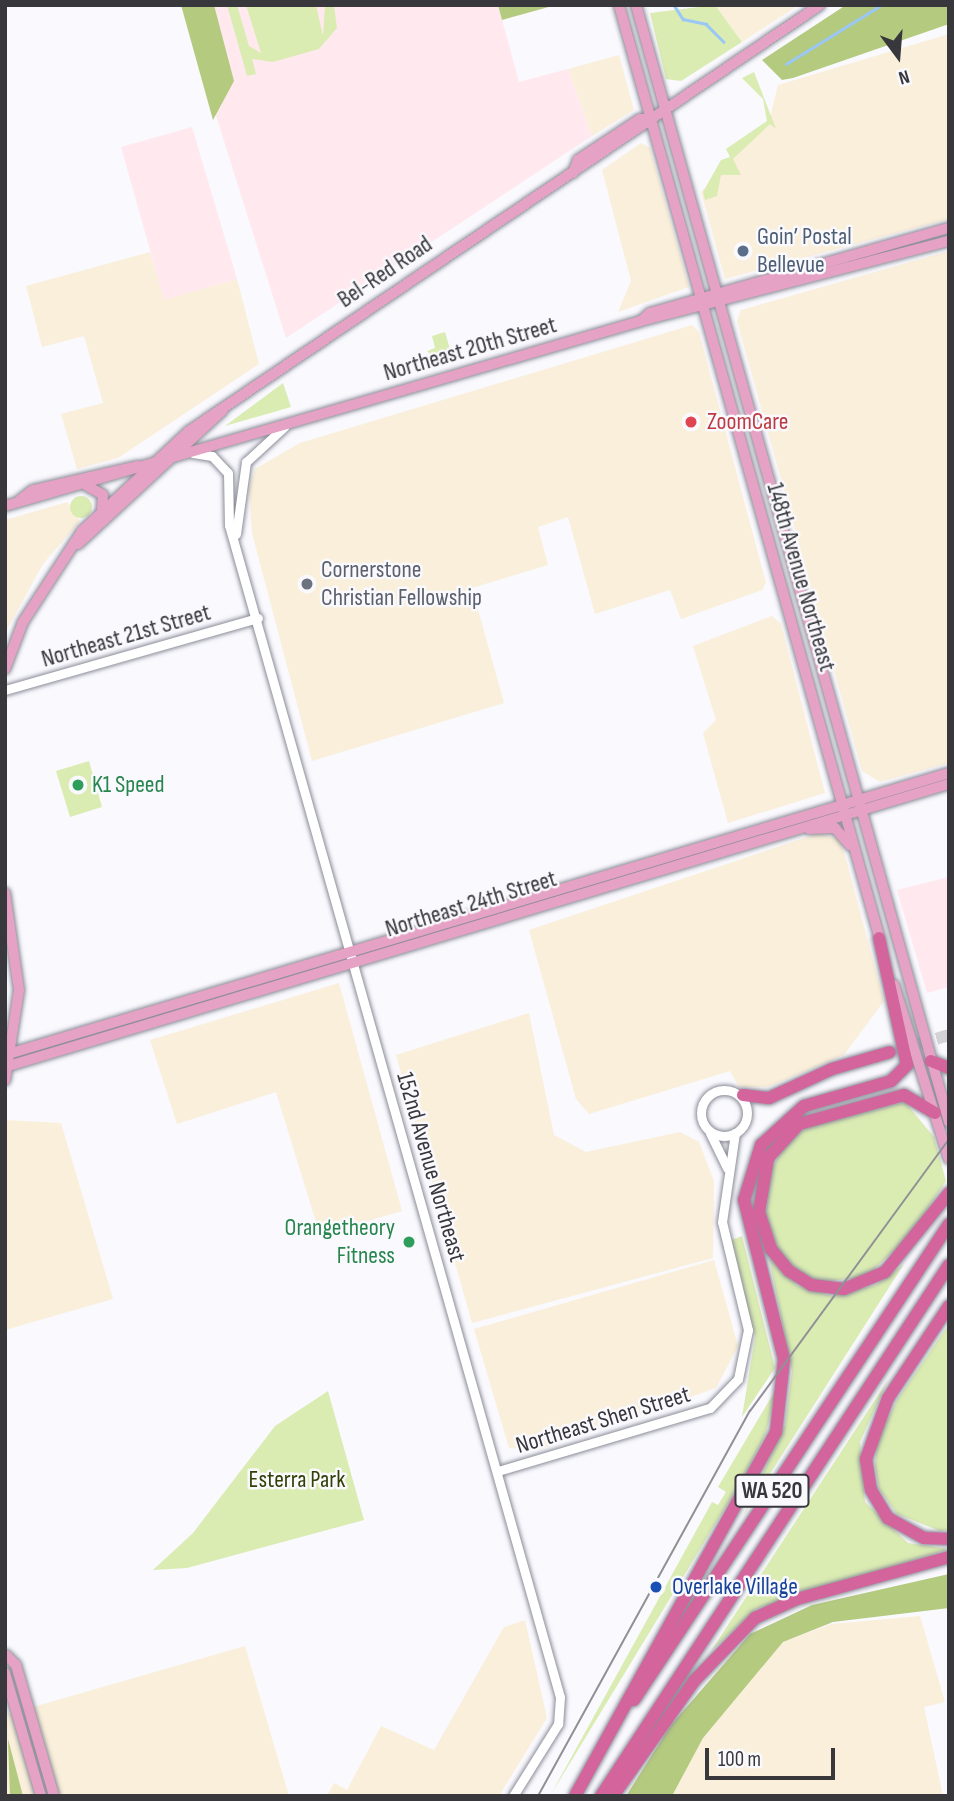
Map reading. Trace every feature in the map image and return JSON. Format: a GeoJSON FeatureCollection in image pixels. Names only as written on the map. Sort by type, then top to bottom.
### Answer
{"type":"FeatureCollection","features":[{"type":"Feature","properties":{"kind":"highway"},"geometry":{"type":"LineString","coordinates":[[595,1758],[760,1465],[782,1407],[779,1331],[746,1217],[753,1162],[789,1114],[891,1081],[907,1065],[879,938]]}},
{"type":"Feature","properties":{"kind":"highway"},"geometry":{"type":"LineString","coordinates":[[743,1096],[781,1095],[832,1069],[890,1052]]}},
{"type":"Feature","properties":{"kind":"highway"},"geometry":{"type":"LineString","coordinates":[[931,1061],[949,1068]]}},
{"type":"Feature","properties":{"kind":"highway"},"geometry":{"type":"LineString","coordinates":[[935,1112],[904,1095],[799,1124],[768,1158],[759,1212],[771,1249],[789,1271],[811,1284],[844,1289],[885,1272],[949,1193]]}},
{"type":"Feature","properties":{"kind":"highway","name":"WA 520"},"geometry":{"type":"LineString","coordinates":[[575,1796],[595,1758],[949,1224]]}},
{"type":"Feature","properties":{"kind":"highway","name":"WA 520"},"geometry":{"type":"LineString","coordinates":[[601,1796],[949,1265]]}},
{"type":"Feature","properties":{"kind":"highway"},"geometry":{"type":"LineString","coordinates":[[949,1307],[888,1398],[866,1459],[871,1490],[888,1518],[924,1538],[949,1538]]}},
{"type":"Feature","properties":{"kind":"highway"},"geometry":{"type":"LineString","coordinates":[[613,1796],[694,1681],[755,1618],[797,1599],[949,1557]]}},
{"type":"Feature","properties":{"kind":"main road","name":"148th Avenue Northeast"},"geometry":{"type":"LineString","coordinates":[[619,5],[879,938],[948,1157]]}},
{"type":"Feature","properties":{"kind":"main road","name":"148th Avenue Northeast"},"geometry":{"type":"LineString","coordinates":[[636,5],[857,803],[949,1122]]}},
{"type":"Feature","properties":{"kind":"main road","name":"Bel-Red Road"},"geometry":{"type":"LineString","coordinates":[[5,669],[23,622],[78,544],[102,511],[151,464],[223,410],[820,5]]}},
{"type":"Feature","properties":{"kind":"main road","name":"Northeast 20th Street"},"geometry":{"type":"LineString","coordinates":[[10,505],[87,486],[151,464],[717,299],[949,228]]}},
{"type":"Feature","properties":{"kind":"main road","name":"Northeast 20th Street"},"geometry":{"type":"LineString","coordinates":[[717,299],[949,241]]}},
{"type":"Feature","properties":{"kind":"main road","name":"Bel-Red Road"},"geometry":{"type":"LineString","coordinates":[[78,544],[175,458],[223,410]]}},
{"type":"Feature","properties":{"kind":"main road"},"geometry":{"type":"LineString","coordinates":[[10,505],[33,491],[151,464]]}},
{"type":"Feature","properties":{"kind":"main road"},"geometry":{"type":"LineString","coordinates":[[87,486],[103,495],[102,511]]}},
{"type":"Feature","properties":{"kind":"main road","name":"Northeast 24th Street"},"geometry":{"type":"LineString","coordinates":[[8,1060],[176,1015],[620,870],[857,803],[949,773]]}},
{"type":"Feature","properties":{"kind":"main road"},"geometry":{"type":"LineString","coordinates":[[917,793],[922,780]]}},
{"type":"Feature","properties":{"kind":"main road","name":"Northeast 24th Street"},"geometry":{"type":"LineString","coordinates":[[857,803],[917,793],[949,784]]}},
{"type":"Feature","properties":{"kind":"main road","name":"Northeast 24th Street"},"geometry":{"type":"LineString","coordinates":[[8,1060],[268,977],[352,957],[618,882],[768,836],[843,807]]}},
{"type":"Feature","properties":{"kind":"main road"},"geometry":{"type":"LineString","coordinates":[[768,836],[835,828],[858,861]]}},
{"type":"Feature","properties":{"kind":"main road"},"geometry":{"type":"LineString","coordinates":[[618,882],[620,870]]}},
{"type":"Feature","properties":{"kind":"main road"},"geometry":{"type":"LineString","coordinates":[[5,893],[18,978],[5,1080]]}},
{"type":"Feature","properties":{"kind":"main road"},"geometry":{"type":"LineString","coordinates":[[234,997],[268,977]]}},
{"type":"Feature","properties":{"kind":"main road"},"geometry":{"type":"LineString","coordinates":[[176,1015],[204,996]]}},
{"type":"Feature","properties":{"kind":"main road"},"geometry":{"type":"LineString","coordinates":[[6,1656],[16,1665],[54,1796]]}},
{"type":"Feature","properties":{"kind":"main road"},"geometry":{"type":"LineString","coordinates":[[5,1673],[41,1796]]}},
{"type":"Feature","properties":{"kind":"street"},"geometry":{"type":"LineString","coordinates":[[236,540],[246,462],[288,424]]}},
{"type":"Feature","properties":{"kind":"street","name":"152nd Avenue Northeast"},"geometry":{"type":"LineString","coordinates":[[193,453],[226,467],[236,540],[562,1707],[513,1796]]}},
{"type":"Feature","properties":{"kind":"street","name":"Northeast 21st Street"},"geometry":{"type":"LineString","coordinates":[[5,690],[258,618]]}},
{"type":"Feature","properties":{"kind":"street"},"geometry":{"type":"LineString","coordinates":[[724,1090],[743,1096],[745,1122],[736,1133],[727,1170],[700,1114],[704,1100],[724,1090]]}},
{"type":"Feature","properties":{"kind":"street"},"geometry":{"type":"LineString","coordinates":[[709,1132],[736,1133]]}},
{"type":"Feature","properties":{"kind":"street","name":"Northeast Shen Street"},"geometry":{"type":"LineString","coordinates":[[498,1471],[710,1408],[743,1368],[748,1330],[723,1237],[727,1170]]}},
{"type":"Feature","properties":{"kind":"shaded area"},"geometry":{"type":"Polygon","coordinates":[[[181,5],[498,5],[519,82],[568,69],[592,136],[286,338],[181,5]]]}},
{"type":"Feature","properties":{"kind":"shaded area"},"geometry":{"type":"Polygon","coordinates":[[[715,5],[799,5],[742,42],[715,5]]]}},
{"type":"Feature","properties":{"kind":"shaded area"},"geometry":{"type":"Polygon","coordinates":[[[949,34],[949,219],[725,279],[701,192],[769,122],[778,85],[949,34]]]}},
{"type":"Feature","properties":{"kind":"shaded area"},"geometry":{"type":"Polygon","coordinates":[[[619,55],[634,110],[592,136],[568,69],[619,55]]]}},
{"type":"Feature","properties":{"kind":"shaded area"},"geometry":{"type":"Polygon","coordinates":[[[192,127],[237,279],[164,300],[121,147],[192,127]]]}},
{"type":"Feature","properties":{"kind":"shaded area"},"geometry":{"type":"Polygon","coordinates":[[[641,143],[650,148],[689,287],[618,312],[631,281],[602,170],[641,143]]]}},
{"type":"Feature","properties":{"kind":"shaded area"},"geometry":{"type":"Polygon","coordinates":[[[949,251],[949,763],[880,782],[862,771],[737,321],[741,310],[949,251]]]}},
{"type":"Feature","properties":{"kind":"shaded area"},"geometry":{"type":"Polygon","coordinates":[[[150,252],[165,299],[237,279],[259,364],[118,458],[77,469],[61,414],[103,403],[84,336],[42,347],[26,286],[150,252]]]}},
{"type":"Feature","properties":{"kind":"shaded area"},"geometry":{"type":"Polygon","coordinates":[[[692,325],[699,332],[766,583],[762,590],[681,619],[670,590],[595,614],[568,517],[538,527],[548,565],[472,588],[504,703],[312,761],[252,533],[249,488],[255,469],[300,443],[692,325]]]}},
{"type":"Feature","properties":{"kind":"shaded area"},"geometry":{"type":"Polygon","coordinates":[[[67,502],[80,521],[43,564],[5,633],[5,520],[67,502]]]}},
{"type":"Feature","properties":{"kind":"shaded area"},"geometry":{"type":"Polygon","coordinates":[[[772,616],[781,624],[825,793],[728,823],[703,733],[716,720],[693,646],[772,616]]]}},
{"type":"Feature","properties":{"kind":"shaded area"},"geometry":{"type":"Polygon","coordinates":[[[819,833],[838,839],[844,852],[884,1001],[844,1055],[768,1087],[739,1087],[730,1071],[589,1114],[576,1099],[529,930],[819,833]]]}},
{"type":"Feature","properties":{"kind":"shaded area"},"geometry":{"type":"Polygon","coordinates":[[[949,877],[949,987],[927,993],[897,890],[949,877]]]}},
{"type":"Feature","properties":{"kind":"shaded area"},"geometry":{"type":"Polygon","coordinates":[[[339,983],[402,1211],[320,1235],[276,1092],[177,1124],[150,1040],[339,983]]]}},
{"type":"Feature","properties":{"kind":"shaded area"},"geometry":{"type":"Polygon","coordinates":[[[529,1013],[554,1135],[586,1152],[680,1132],[699,1142],[714,1181],[713,1258],[472,1323],[396,1055],[529,1013]]]}},
{"type":"Feature","properties":{"kind":"shaded area"},"geometry":{"type":"Polygon","coordinates":[[[5,1120],[61,1123],[113,1299],[5,1330],[5,1120]]]}},
{"type":"Feature","properties":{"kind":"shaded area"},"geometry":{"type":"Polygon","coordinates":[[[714,1260],[738,1346],[716,1388],[538,1450],[509,1448],[474,1329],[714,1260]]]}},
{"type":"Feature","properties":{"kind":"shaded area"},"geometry":{"type":"Polygon","coordinates":[[[920,1616],[945,1702],[924,1707],[943,1796],[672,1796],[703,1738],[783,1642],[831,1624],[920,1616]]]}},
{"type":"Feature","properties":{"kind":"shaded area"},"geometry":{"type":"Polygon","coordinates":[[[525,1620],[547,1718],[499,1796],[327,1796],[334,1783],[347,1790],[381,1726],[434,1750],[504,1627],[525,1620]]]}},
{"type":"Feature","properties":{"kind":"shaded area"},"geometry":{"type":"Polygon","coordinates":[[[245,1646],[289,1796],[5,1796],[5,1703],[9,1714],[245,1646]]]}},
{"type":"Feature","properties":{"kind":"green space"},"geometry":{"type":"Polygon","coordinates":[[[181,5],[214,5],[234,81],[213,120],[181,5]]]}},
{"type":"Feature","properties":{"kind":"green space"},"geometry":{"type":"Polygon","coordinates":[[[227,5],[237,5],[249,46],[261,53],[246,5],[316,5],[323,36],[325,5],[334,5],[337,28],[319,49],[273,62],[252,59],[256,74],[247,76],[227,5]]]}},
{"type":"Feature","properties":{"kind":"green space"},"geometry":{"type":"Polygon","coordinates":[[[498,5],[556,5],[502,20],[498,5]]]}},
{"type":"Feature","properties":{"kind":"green space"},"geometry":{"type":"Polygon","coordinates":[[[715,5],[742,42],[681,81],[666,79],[650,13],[715,5]]]}},
{"type":"Feature","properties":{"kind":"green space"},"geometry":{"type":"Polygon","coordinates":[[[846,5],[949,5],[949,24],[793,78],[782,80],[762,60],[846,5]]]}},
{"type":"Feature","properties":{"kind":"green space"},"geometry":{"type":"Polygon","coordinates":[[[754,72],[776,129],[770,124],[733,159],[741,175],[721,175],[717,196],[705,200],[703,192],[721,160],[730,157],[726,149],[767,121],[763,99],[742,78],[754,72]]]}},
{"type":"Feature","properties":{"kind":"green space"},"geometry":{"type":"Polygon","coordinates":[[[445,332],[452,356],[439,363],[427,351],[435,348],[432,336],[445,332]]]}},
{"type":"Feature","properties":{"kind":"green space"},"geometry":{"type":"Polygon","coordinates":[[[283,383],[291,407],[225,426],[283,383]]]}},
{"type":"Feature","properties":{"kind":"green space"},"geometry":{"type":"Polygon","coordinates":[[[81,496],[89,499],[92,507],[89,515],[81,518],[73,515],[70,507],[73,499],[81,496]]]}},
{"type":"Feature","properties":{"kind":"green space","name":"K1 Speed"},"geometry":{"type":"Polygon","coordinates":[[[89,761],[102,807],[70,817],[56,771],[89,761]]]}},
{"type":"Feature","properties":{"kind":"green space"},"geometry":{"type":"Polygon","coordinates":[[[905,1102],[934,1137],[946,1181],[909,1236],[866,1277],[820,1282],[797,1270],[781,1255],[765,1218],[772,1168],[788,1141],[808,1127],[905,1102]]]}},
{"type":"Feature","properties":{"kind":"green space"},"geometry":{"type":"Polygon","coordinates":[[[742,1236],[775,1368],[742,1417],[755,1337],[729,1241],[742,1236]]]}},
{"type":"Feature","properties":{"kind":"green space"},"geometry":{"type":"Polygon","coordinates":[[[769,1258],[798,1286],[832,1296],[876,1285],[904,1264],[743,1516],[785,1425],[792,1371],[769,1258]]]}},
{"type":"Feature","properties":{"kind":"green space"},"geometry":{"type":"Polygon","coordinates":[[[949,1324],[949,1530],[940,1531],[897,1514],[879,1489],[875,1466],[877,1442],[897,1400],[949,1324]]]}},
{"type":"Feature","properties":{"kind":"green space"},"geometry":{"type":"Polygon","coordinates":[[[888,1380],[860,1442],[865,1502],[908,1543],[949,1549],[756,1609],[711,1651],[888,1380]]]}},
{"type":"Feature","properties":{"kind":"green space"},"geometry":{"type":"Polygon","coordinates":[[[776,1389],[766,1433],[742,1480],[550,1796],[712,1502],[718,1505],[726,1492],[718,1487],[776,1389]]]}},
{"type":"Feature","properties":{"kind":"green space","name":"Esterra Park"},"geometry":{"type":"Polygon","coordinates":[[[328,1391],[364,1520],[187,1568],[153,1570],[193,1533],[275,1426],[328,1391]]]}},
{"type":"Feature","properties":{"kind":"green space"},"geometry":{"type":"Polygon","coordinates":[[[949,1574],[949,1608],[833,1622],[783,1642],[703,1738],[672,1796],[626,1796],[671,1725],[750,1634],[812,1605],[949,1574]]]}},
{"type":"Feature","properties":{"kind":"green space"},"geometry":{"type":"Polygon","coordinates":[[[8,1739],[23,1796],[10,1796],[8,1739]]]}},
{"type":"Feature","properties":{"kind":"waterway"},"geometry":{"type":"LineString","coordinates":[[674,5],[683,19],[706,24],[724,42]]}},
{"type":"Feature","properties":{"kind":"waterway"},"geometry":{"type":"LineString","coordinates":[[786,64],[881,5]]}},
{"type":"Feature","properties":{"kind":"tunnel"},"geometry":{"type":"LineString","coordinates":[[902,1049],[949,1035]]}},
{"type":"Feature","properties":{"kind":"tram line"},"geometry":{"type":"LineString","coordinates":[[538,1796],[750,1411],[949,1139]]}},
{"type":"Feature","properties":{"kind":"place","name":"Goin’ Postal Bellevue"},"geometry":{"type":"Point","coordinates":[743,251]}},
{"type":"Feature","properties":{"kind":"place","name":"ZoomCare"},"geometry":{"type":"Point","coordinates":[691,422]}},
{"type":"Feature","properties":{"kind":"place","name":"Cornerstone Christian Fellowship"},"geometry":{"type":"Point","coordinates":[307,584]}},
{"type":"Feature","properties":{"kind":"place","name":"K1 Speed"},"geometry":{"type":"Point","coordinates":[78,785]}},
{"type":"Feature","properties":{"kind":"place","name":"Orangetheory Fitness"},"geometry":{"type":"Point","coordinates":[409,1242]}},
{"type":"Feature","properties":{"kind":"place","name":"Overlake Village"},"geometry":{"type":"Point","coordinates":[656,1587]}}]}
